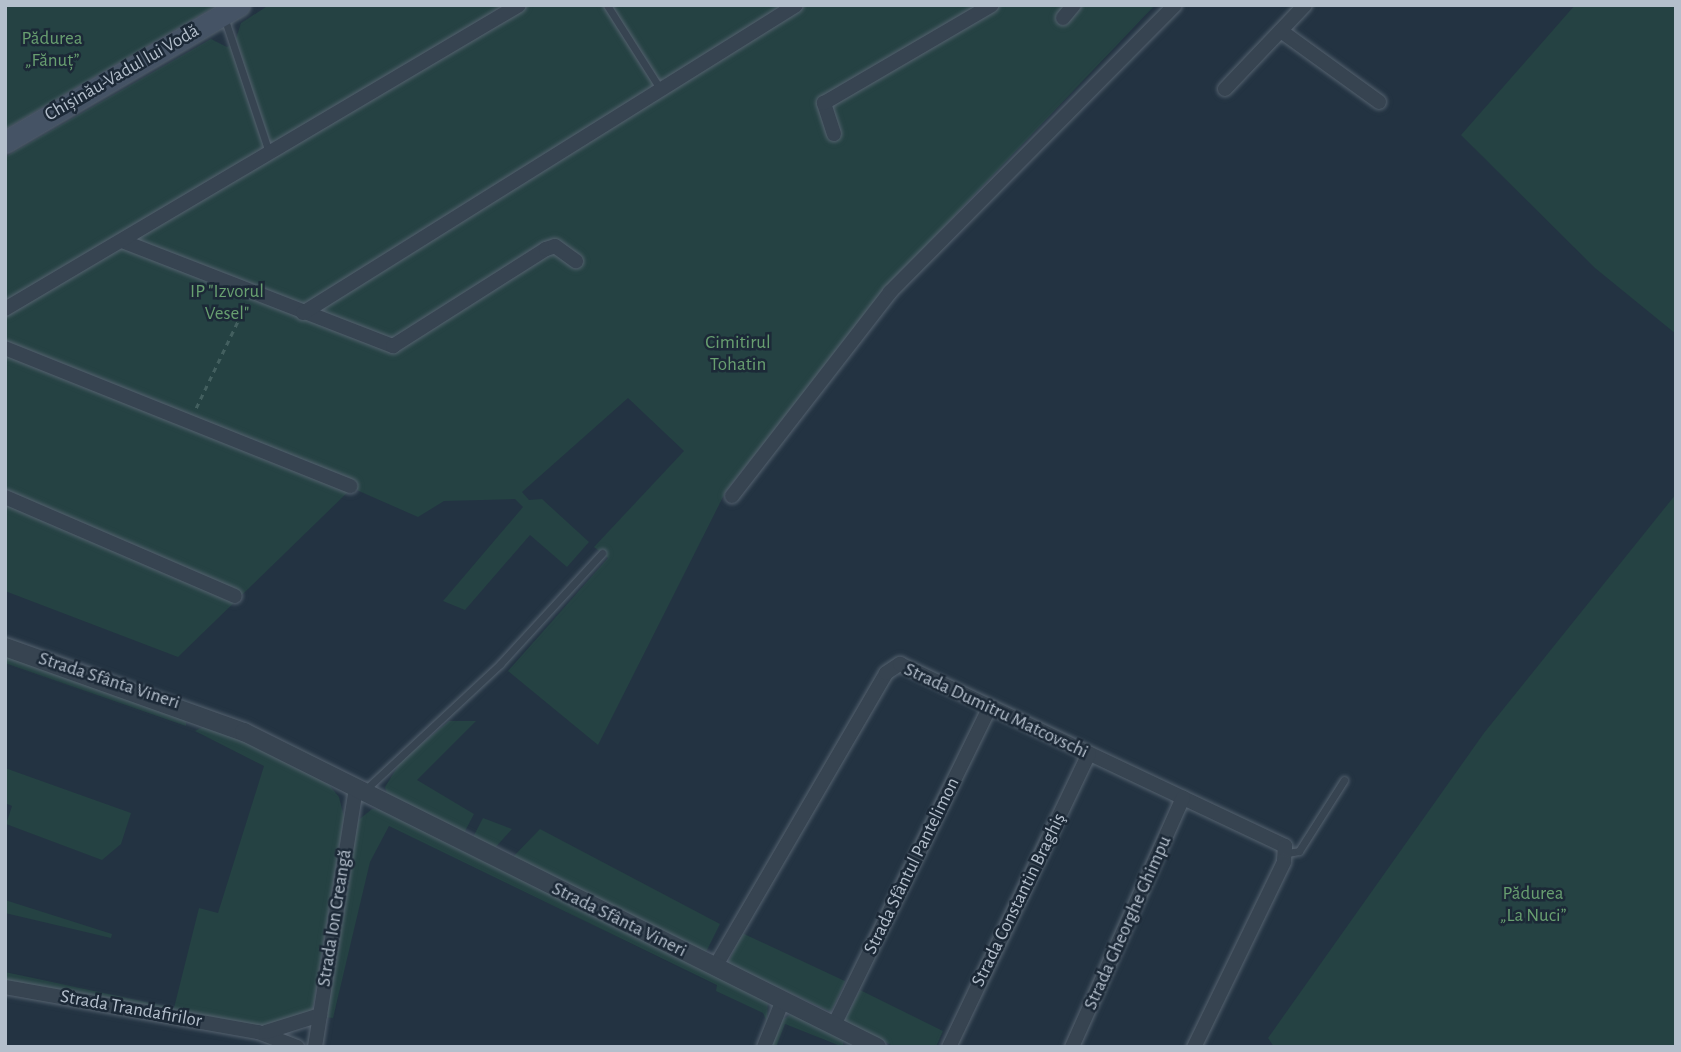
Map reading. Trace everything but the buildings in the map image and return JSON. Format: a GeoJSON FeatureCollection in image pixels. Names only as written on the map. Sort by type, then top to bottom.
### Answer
{"type":"FeatureCollection","features":[{"type":"Feature","properties":{"kind":"main road","name":"Chișinău-Vadul lui Vodă"},"geometry":{"type":"LineString","coordinates":[[5,142],[231,10]]}},
{"type":"Feature","properties":{"kind":"street"},"geometry":{"type":"LineString","coordinates":[[5,309],[270,156],[519,5]]}},
{"type":"Feature","properties":{"kind":"street"},"geometry":{"type":"LineString","coordinates":[[303,313],[659,87],[796,5]]}},
{"type":"Feature","properties":{"kind":"street"},"geometry":{"type":"LineString","coordinates":[[834,134],[824,103],[992,5]]}},
{"type":"Feature","properties":{"kind":"street"},"geometry":{"type":"LineString","coordinates":[[1063,18],[1074,5]]}},
{"type":"Feature","properties":{"kind":"street"},"geometry":{"type":"LineString","coordinates":[[732,496],[890,292],[1175,5]]}},
{"type":"Feature","properties":{"kind":"street"},"geometry":{"type":"LineString","coordinates":[[1225,89],[1305,5]]}},
{"type":"Feature","properties":{"kind":"street"},"geometry":{"type":"LineString","coordinates":[[1281,31],[1379,103]]}},
{"type":"Feature","properties":{"kind":"street"},"geometry":{"type":"LineString","coordinates":[[122,241],[250,295],[393,346],[546,248],[565,251],[576,261]]}},
{"type":"Feature","properties":{"kind":"street"},"geometry":{"type":"LineString","coordinates":[[5,348],[349,486]]}},
{"type":"Feature","properties":{"kind":"street"},"geometry":{"type":"LineString","coordinates":[[5,497],[235,596]]}},
{"type":"Feature","properties":{"kind":"street","name":"Strada Sfânta Vineri"},"geometry":{"type":"LineString","coordinates":[[5,647],[206,715],[877,1047]]}},
{"type":"Feature","properties":{"kind":"street","name":"Strada Dumitru Matcovschi"},"geometry":{"type":"LineString","coordinates":[[715,967],[886,673],[900,664],[1183,798],[1287,853]]}},
{"type":"Feature","properties":{"kind":"street","name":"Strada Sfântul Pantelimon"},"geometry":{"type":"LineString","coordinates":[[834,1025],[990,707]]}},
{"type":"Feature","properties":{"kind":"street","name":"Strada Constantin Braghiş"},"geometry":{"type":"LineString","coordinates":[[948,1047],[1089,754]]}},
{"type":"Feature","properties":{"kind":"street","name":"Strada Ion Creangă"},"geometry":{"type":"LineString","coordinates":[[315,1047],[359,791]]}},
{"type":"Feature","properties":{"kind":"street","name":"Strada Gheorghe Ghimpu"},"geometry":{"type":"LineString","coordinates":[[1072,1047],[1183,798]]}},
{"type":"Feature","properties":{"kind":"street"},"geometry":{"type":"LineString","coordinates":[[1194,1047],[1287,853]]}},
{"type":"Feature","properties":{"kind":"street","name":"Strada Trandafirilor"},"geometry":{"type":"LineString","coordinates":[[5,987],[257,1032]]}},
{"type":"Feature","properties":{"kind":"street"},"geometry":{"type":"LineString","coordinates":[[764,1047],[783,1000]]}},
{"type":"Feature","properties":{"kind":"street"},"geometry":{"type":"LineString","coordinates":[[257,1032],[287,1030],[320,1014]]}},
{"type":"Feature","properties":{"kind":"street"},"geometry":{"type":"LineString","coordinates":[[257,1032],[298,1047]]}},
{"type":"Feature","properties":{"kind":"lane"},"geometry":{"type":"LineString","coordinates":[[607,5],[659,87]]}},
{"type":"Feature","properties":{"kind":"lane"},"geometry":{"type":"LineString","coordinates":[[231,10],[270,156]]}},
{"type":"Feature","properties":{"kind":"lane"},"geometry":{"type":"LineString","coordinates":[[359,791],[500,664],[602,554]]}},
{"type":"Feature","properties":{"kind":"lane"},"geometry":{"type":"LineString","coordinates":[[1287,853],[1299,851],[1343,780]]}},
{"type":"Feature","properties":{"kind":"path"},"geometry":{"type":"LineString","coordinates":[[190,421],[250,295]]}},
{"type":"Feature","properties":{"kind":"green space","name":"Pădurea „Fănuț”"},"geometry":{"type":"Polygon","coordinates":[[[5,5],[217,5],[5,129],[5,5]]]}},
{"type":"Feature","properties":{"kind":"green space","name":"IP \"Izvorul Vesel\""},"geometry":{"type":"Polygon","coordinates":[[[269,5],[1155,5],[895,278],[726,491],[598,745],[508,671],[608,558],[594,547],[684,451],[628,398],[522,492],[529,500],[542,499],[589,542],[567,567],[530,535],[465,610],[443,601],[523,507],[515,499],[444,501],[418,517],[352,488],[178,657],[5,591],[5,157],[211,39],[227,47],[235,42],[241,23],[269,5]]]}},
{"type":"Feature","properties":{"kind":"green space"},"geometry":{"type":"Polygon","coordinates":[[[1575,5],[1676,5],[1676,334],[1595,268],[1461,135],[1575,5]]]}},
{"type":"Feature","properties":{"kind":"green space","name":"Pădurea „La Nuci”"},"geometry":{"type":"Polygon","coordinates":[[[1676,494],[1676,1047],[1274,1047],[1268,1038],[1484,733],[1676,494]]]}},
{"type":"Feature","properties":{"kind":"green space"},"geometry":{"type":"Polygon","coordinates":[[[5,652],[186,719],[186,726],[5,663],[5,652]]]}},
{"type":"Feature","properties":{"kind":"green space"},"geometry":{"type":"Polygon","coordinates":[[[449,721],[476,721],[417,780],[474,814],[463,835],[388,798],[385,787],[401,761],[449,721]]]}},
{"type":"Feature","properties":{"kind":"green space"},"geometry":{"type":"Polygon","coordinates":[[[208,724],[326,781],[339,797],[344,817],[312,1013],[282,1026],[249,1025],[5,982],[5,972],[174,1008],[199,908],[218,913],[264,766],[195,731],[208,724]]]}},
{"type":"Feature","properties":{"kind":"green space"},"geometry":{"type":"Polygon","coordinates":[[[5,768],[131,813],[121,844],[102,860],[6,824],[12,806],[5,803],[5,768]]]}},
{"type":"Feature","properties":{"kind":"green space"},"geometry":{"type":"Polygon","coordinates":[[[372,809],[386,810],[768,999],[767,1022],[763,1013],[716,991],[717,985],[389,826],[370,862],[333,1018],[324,1017],[356,822],[372,809]]]}},
{"type":"Feature","properties":{"kind":"green space"},"geometry":{"type":"Polygon","coordinates":[[[483,818],[512,829],[493,850],[472,839],[483,818]]]}},
{"type":"Feature","properties":{"kind":"green space"},"geometry":{"type":"Polygon","coordinates":[[[540,829],[720,924],[705,954],[511,859],[540,829]]]}},
{"type":"Feature","properties":{"kind":"green space"},"geometry":{"type":"Polygon","coordinates":[[[5,900],[112,934],[111,938],[5,913],[5,900]]]}},
{"type":"Feature","properties":{"kind":"green space"},"geometry":{"type":"Polygon","coordinates":[[[742,933],[845,981],[831,1012],[728,964],[742,933]]]}},
{"type":"Feature","properties":{"kind":"green space"},"geometry":{"type":"Polygon","coordinates":[[[860,990],[943,1031],[936,1047],[895,1047],[844,1021],[860,990]]]}},
{"type":"Feature","properties":{"kind":"green space"},"geometry":{"type":"Polygon","coordinates":[[[793,1013],[844,1037],[843,1047],[785,1024],[776,1047],[770,1047],[780,1021],[793,1013]]]}},
{"type":"Feature","properties":{"kind":"park label","name":"Cimitirul Tohatin"},"geometry":{"type":"Point","coordinates":[738,354]}}]}
